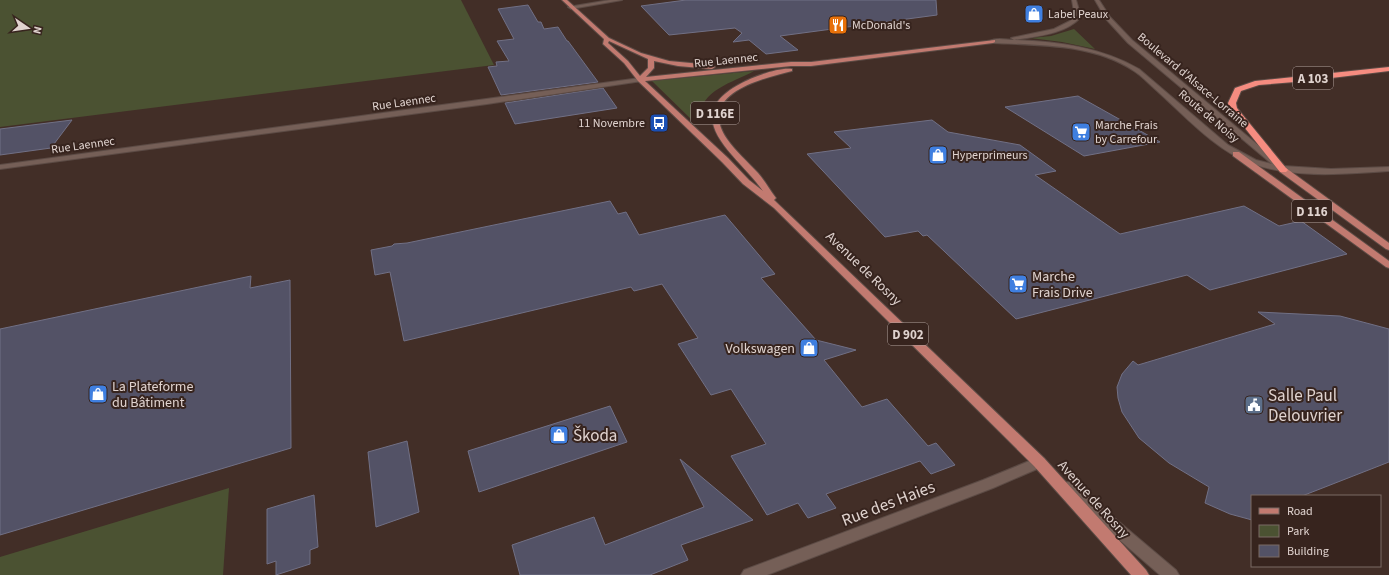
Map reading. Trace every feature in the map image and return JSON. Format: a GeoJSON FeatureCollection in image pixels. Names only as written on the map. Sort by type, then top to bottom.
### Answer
{"type":"FeatureCollection","features":[{"type":"Feature","properties":{"kind":"highway","name":"A 103"},"geometry":{"type":"LineString","coordinates":[[1283,170],[1233,108],[1232,103],[1238,90],[1258,83],[1389,69]]}},
{"type":"Feature","properties":{"kind":"main road","name":"D 902"},"geometry":{"type":"LineString","coordinates":[[564,0],[607,39],[651,58]]}},
{"type":"Feature","properties":{"kind":"main road"},"geometry":{"type":"LineString","coordinates":[[571,7],[620,0]]}},
{"type":"Feature","properties":{"kind":"main road"},"geometry":{"type":"LineString","coordinates":[[993,41],[1052,31],[1072,23],[1078,17],[1074,0]]}},
{"type":"Feature","properties":{"kind":"main road","name":"Boulevard d'Alsace-Lorraine"},"geometry":{"type":"LineString","coordinates":[[1097,0],[1107,18],[1120,32],[1283,170]]}},
{"type":"Feature","properties":{"kind":"main road","name":"D 902"},"geometry":{"type":"LineString","coordinates":[[607,39],[605,44],[626,62],[640,80]]}},
{"type":"Feature","properties":{"kind":"main road","name":"Rue Laennec"},"geometry":{"type":"LineString","coordinates":[[0,167],[488,102],[640,80],[791,64],[812,64],[993,41]]}},
{"type":"Feature","properties":{"kind":"main road","name":"Route de Noisy"},"geometry":{"type":"LineString","coordinates":[[993,41],[1048,43],[1068,46],[1099,54],[1127,64],[1137,70],[1210,135],[1296,200],[1389,265]]}},
{"type":"Feature","properties":{"kind":"main road"},"geometry":{"type":"LineString","coordinates":[[640,80],[651,68],[651,58]]}},
{"type":"Feature","properties":{"kind":"main road","name":"Rue Laennec"},"geometry":{"type":"LineString","coordinates":[[651,58],[673,64],[714,67],[787,62],[812,64]]}},
{"type":"Feature","properties":{"kind":"main road","name":"Rue Laennec"},"geometry":{"type":"LineString","coordinates":[[778,206],[757,177],[722,138],[717,127],[714,114],[721,101],[738,87],[766,75],[794,70],[812,64]]}},
{"type":"Feature","properties":{"kind":"main road","name":"Avenue de Rosny"},"geometry":{"type":"LineString","coordinates":[[640,80],[725,160],[746,182],[778,206],[1039,462],[1141,575]]}},
{"type":"Feature","properties":{"kind":"main road"},"geometry":{"type":"LineString","coordinates":[[1236,154],[1261,164],[1283,170],[1349,171],[1389,169]]}},
{"type":"Feature","properties":{"kind":"main road","name":"D 116"},"geometry":{"type":"LineString","coordinates":[[1283,170],[1389,248]]}},
{"type":"Feature","properties":{"kind":"main road"},"geometry":{"type":"LineString","coordinates":[[1039,462],[1171,575]]}},
{"type":"Feature","properties":{"kind":"main road","name":"Rue des Haies"},"geometry":{"type":"LineString","coordinates":[[749,575],[988,484],[1039,462]]}},
{"type":"Feature","properties":{"kind":"green space"},"geometry":{"type":"Polygon","coordinates":[[[0,0],[461,0],[494,65],[0,127],[0,0]]]}},
{"type":"Feature","properties":{"kind":"green space"},"geometry":{"type":"Polygon","coordinates":[[[1074,29],[1095,49],[1062,42],[1030,38],[1051,36],[1074,29]]]}},
{"type":"Feature","properties":{"kind":"green space"},"geometry":{"type":"Polygon","coordinates":[[[754,71],[719,88],[711,94],[701,109],[699,120],[694,122],[652,81],[754,71]]]}},
{"type":"Feature","properties":{"kind":"green space"},"geometry":{"type":"Polygon","coordinates":[[[229,488],[223,575],[0,575],[0,557],[229,488]]]}},
{"type":"Feature","properties":{"kind":"building"},"geometry":{"type":"Polygon","coordinates":[[[686,0],[936,0],[937,15],[780,36],[798,50],[766,54],[749,40],[733,42],[742,33],[735,28],[669,35],[641,6],[686,0]]]}},
{"type":"Feature","properties":{"kind":"building"},"geometry":{"type":"Polygon","coordinates":[[[528,5],[538,22],[541,22],[544,29],[558,27],[598,82],[501,95],[488,67],[497,66],[496,62],[509,61],[497,41],[514,39],[498,9],[528,5]]]}},
{"type":"Feature","properties":{"kind":"building"},"geometry":{"type":"Polygon","coordinates":[[[603,88],[617,108],[515,124],[505,103],[603,88]]]}},
{"type":"Feature","properties":{"kind":"building"},"geometry":{"type":"Polygon","coordinates":[[[1078,96],[1160,142],[1084,156],[1005,107],[1078,96]]]}},
{"type":"Feature","properties":{"kind":"building"},"geometry":{"type":"Polygon","coordinates":[[[72,120],[51,148],[0,155],[0,129],[72,120]]]}},
{"type":"Feature","properties":{"kind":"building"},"geometry":{"type":"Polygon","coordinates":[[[932,120],[948,132],[1020,145],[1056,171],[1035,175],[1120,234],[1244,206],[1279,226],[1301,221],[1347,254],[1210,290],[1187,275],[1016,319],[927,235],[923,236],[918,231],[885,237],[807,154],[851,148],[834,132],[932,120]]]}},
{"type":"Feature","properties":{"kind":"building"},"geometry":{"type":"Polygon","coordinates":[[[610,201],[618,214],[626,212],[639,235],[725,215],[775,274],[761,278],[816,340],[856,350],[824,360],[862,407],[887,399],[928,446],[936,443],[955,465],[931,474],[920,461],[826,494],[836,508],[808,518],[798,503],[767,515],[731,456],[766,444],[731,389],[711,395],[678,344],[698,338],[662,284],[634,291],[631,287],[404,341],[390,272],[375,275],[371,250],[392,246],[394,244],[407,243],[610,201]]]}},
{"type":"Feature","properties":{"kind":"building"},"geometry":{"type":"Polygon","coordinates":[[[251,276],[250,288],[290,280],[291,448],[0,535],[0,329],[251,276]]]}},
{"type":"Feature","properties":{"kind":"building","name":"Salle Paul Delouvrier"},"geometry":{"type":"Polygon","coordinates":[[[1258,312],[1340,316],[1389,329],[1389,462],[1305,495],[1251,495],[1251,520],[1230,514],[1205,503],[1209,487],[1169,463],[1139,438],[1122,412],[1117,387],[1122,374],[1133,361],[1138,365],[1275,324],[1258,312]]]}},
{"type":"Feature","properties":{"kind":"building"},"geometry":{"type":"Polygon","coordinates":[[[610,406],[627,442],[479,492],[468,451],[610,406]]]}},
{"type":"Feature","properties":{"kind":"building"},"geometry":{"type":"Polygon","coordinates":[[[407,441],[419,512],[376,527],[368,452],[407,441]]]}},
{"type":"Feature","properties":{"kind":"building"},"geometry":{"type":"Polygon","coordinates":[[[680,459],[753,520],[681,545],[688,560],[650,575],[520,575],[512,545],[594,517],[605,545],[704,507],[680,459]]]}},
{"type":"Feature","properties":{"kind":"building"},"geometry":{"type":"Polygon","coordinates":[[[314,495],[318,547],[310,550],[310,564],[276,575],[276,561],[267,564],[267,509],[314,495]]]}},
{"type":"Feature","properties":{"kind":"place","name":"Label Peaux"},"geometry":{"type":"Point","coordinates":[1034,14]}},
{"type":"Feature","properties":{"kind":"place","name":"McDonald's"},"geometry":{"type":"Point","coordinates":[838,25]}},
{"type":"Feature","properties":{"kind":"place","name":"11 Novembre"},"geometry":{"type":"Point","coordinates":[659,123]}},
{"type":"Feature","properties":{"kind":"place","name":"Marche Frais by Carrefour"},"geometry":{"type":"Point","coordinates":[1081,132]}},
{"type":"Feature","properties":{"kind":"place","name":"Hyperprimeurs"},"geometry":{"type":"Point","coordinates":[938,155]}},
{"type":"Feature","properties":{"kind":"place","name":"Marche Frais Drive"},"geometry":{"type":"Point","coordinates":[1018,284]}},
{"type":"Feature","properties":{"kind":"place","name":"Volkswagen"},"geometry":{"type":"Point","coordinates":[809,348]}},
{"type":"Feature","properties":{"kind":"place","name":"La Plateforme du Bâtiment"},"geometry":{"type":"Point","coordinates":[98,394]}},
{"type":"Feature","properties":{"kind":"place","name":"Salle Paul Delouvrier"},"geometry":{"type":"Point","coordinates":[1254,405]}},
{"type":"Feature","properties":{"kind":"place","name":"Škoda"},"geometry":{"type":"Point","coordinates":[559,435]}}]}
